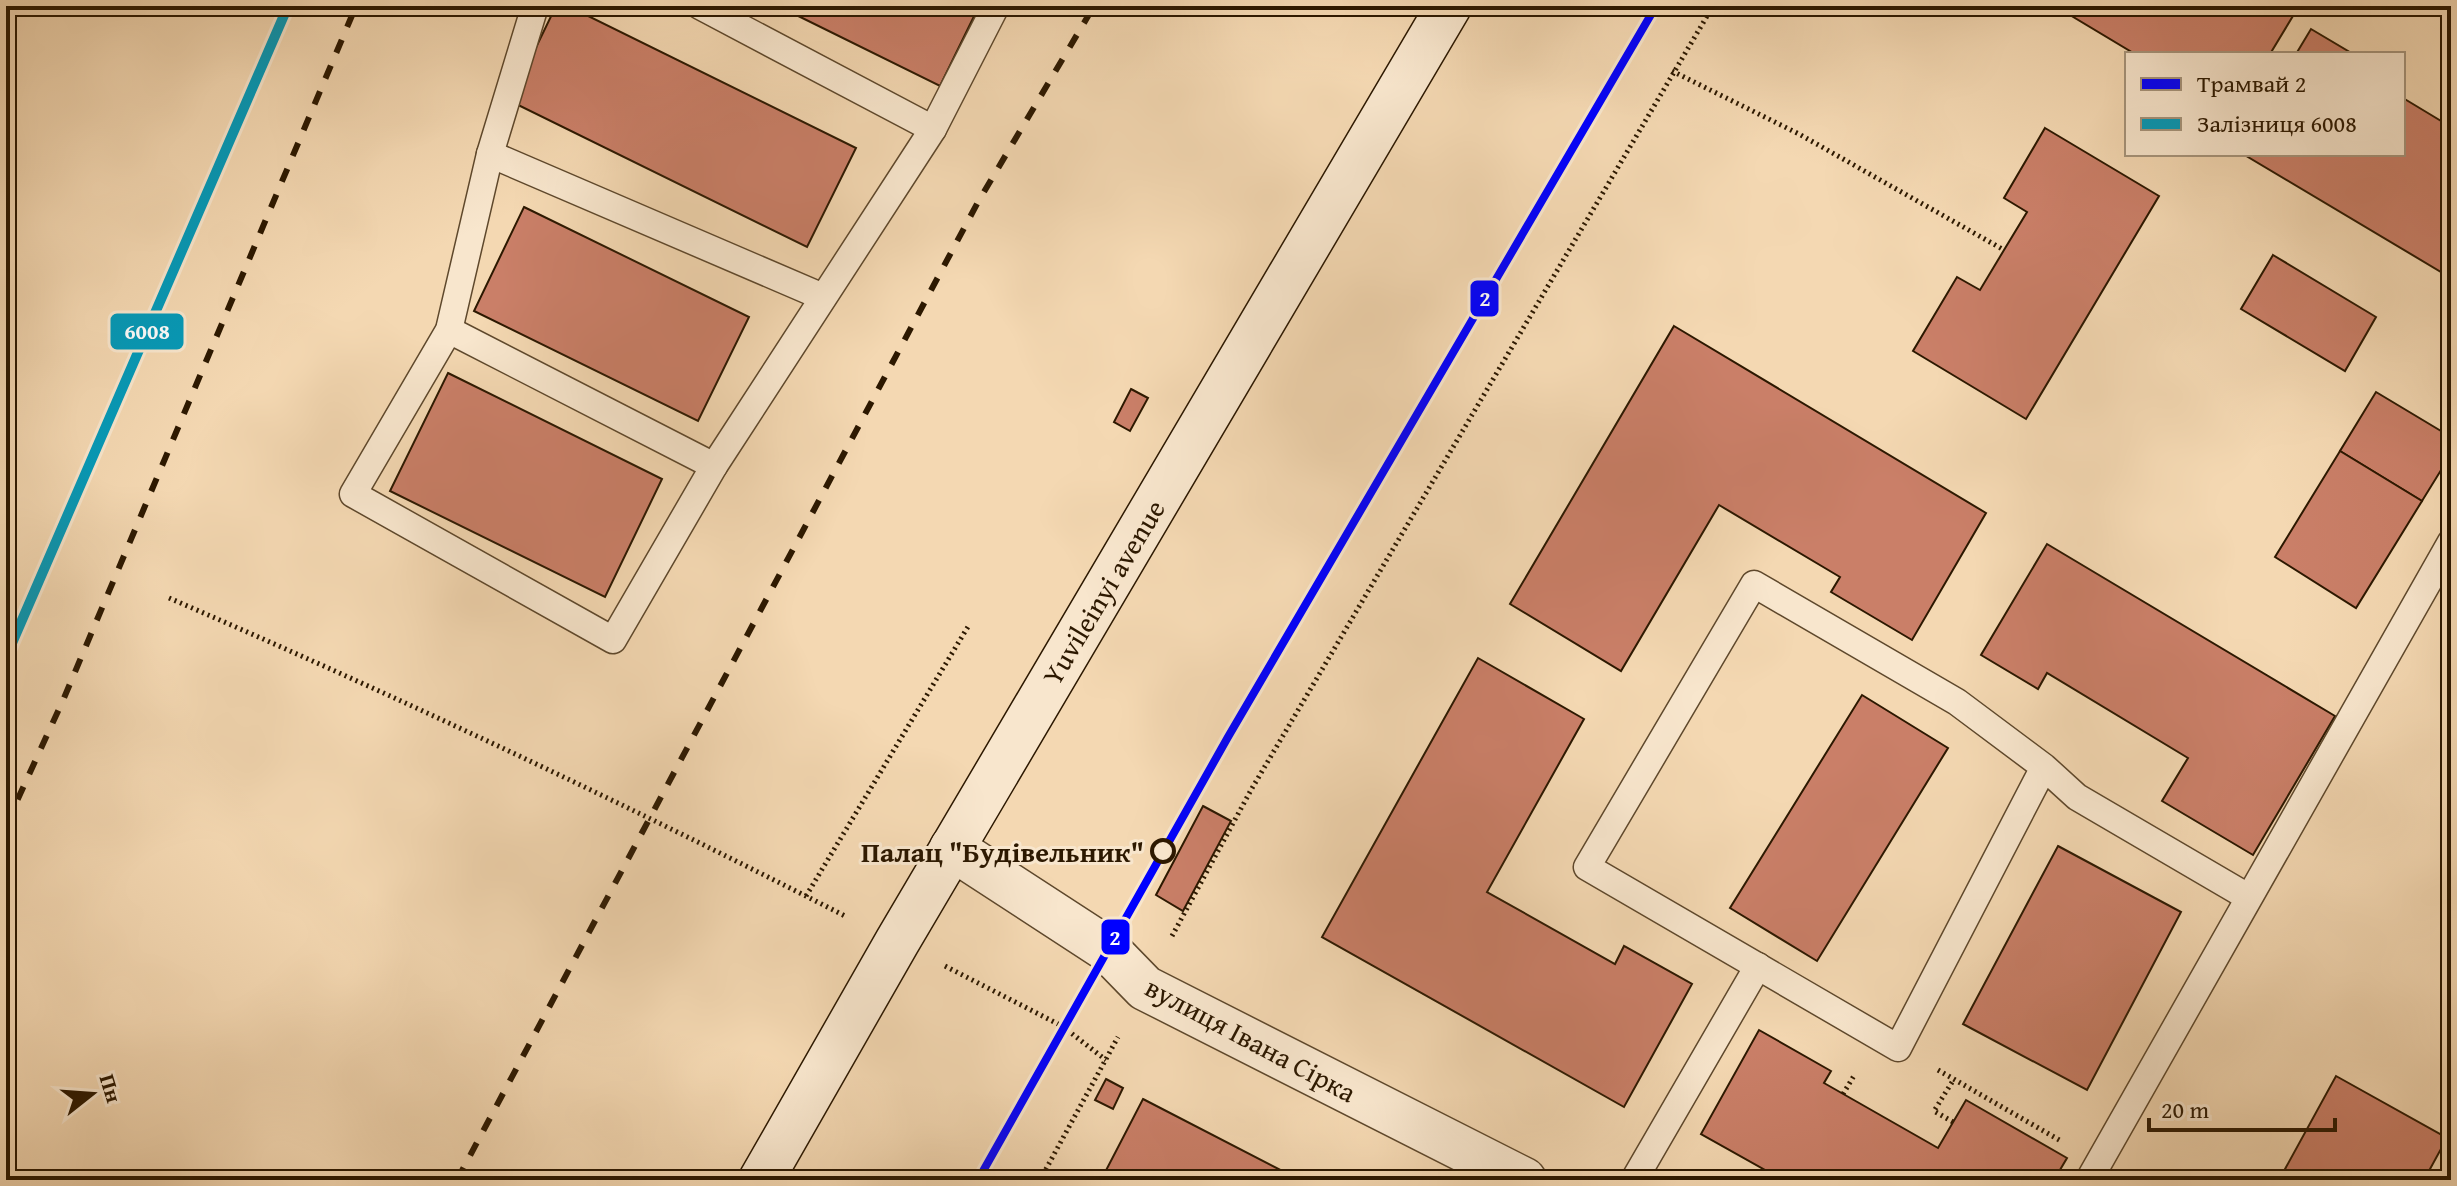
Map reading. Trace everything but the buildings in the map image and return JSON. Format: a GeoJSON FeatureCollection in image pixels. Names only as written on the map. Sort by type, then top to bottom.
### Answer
{"type":"FeatureCollection","features":[{"type":"Feature","properties":{"kind":"main road","name":"Yuvileinyi avenue"},"geometry":{"type":"LineString","coordinates":[[761,1180],[952,848],[1449,6]]}},
{"type":"Feature","properties":{"kind":"main road","name":"вулиця Івана Сірка"},"geometry":{"type":"LineString","coordinates":[[952,848],[1107,949],[1145,988],[1524,1180]]}},
{"type":"Feature","properties":{"kind":"lane"},"geometry":{"type":"LineString","coordinates":[[535,6],[490,154],[449,330],[353,494],[613,640],[714,466],[933,129],[996,6]]}},
{"type":"Feature","properties":{"kind":"lane"},"geometry":{"type":"LineString","coordinates":[[700,6],[933,129]]}},
{"type":"Feature","properties":{"kind":"lane"},"geometry":{"type":"LineString","coordinates":[[490,154],[823,297]]}},
{"type":"Feature","properties":{"kind":"lane"},"geometry":{"type":"LineString","coordinates":[[449,330],[714,466]]}},
{"type":"Feature","properties":{"kind":"lane"},"geometry":{"type":"LineString","coordinates":[[2094,1172],[2451,542]]}},
{"type":"Feature","properties":{"kind":"lane"},"geometry":{"type":"LineString","coordinates":[[2044,767],[1898,1048],[1587,867],[1754,584],[1957,702],[2044,767],[2077,797],[2248,897]]}},
{"type":"Feature","properties":{"kind":"lane"},"geometry":{"type":"LineString","coordinates":[[1634,1180],[1758,966]]}},
{"type":"Feature","properties":{"kind":"path"},"geometry":{"type":"LineString","coordinates":[[1040,1180],[1259,777],[1713,6]]}},
{"type":"Feature","properties":{"kind":"path"},"geometry":{"type":"LineString","coordinates":[[1672,71],[1799,134],[2004,250]]}},
{"type":"Feature","properties":{"kind":"path"},"geometry":{"type":"LineString","coordinates":[[169,598],[388,693],[650,817],[1062,1026],[1106,1060]]}},
{"type":"Feature","properties":{"kind":"path"},"geometry":{"type":"LineString","coordinates":[[806,896],[969,625]]}},
{"type":"Feature","properties":{"kind":"path"},"geometry":{"type":"LineString","coordinates":[[1898,1048],[1954,1079],[2094,1172]]}},
{"type":"Feature","properties":{"kind":"path"},"geometry":{"type":"LineString","coordinates":[[1953,1122],[1934,1111],[1954,1079]]}},
{"type":"Feature","properties":{"kind":"railway"},"geometry":{"type":"LineString","coordinates":[[6,825],[64,698],[356,6]]}},
{"type":"Feature","properties":{"kind":"railway"},"geometry":{"type":"LineString","coordinates":[[457,1180],[978,202],[1094,6]]}},
{"type":"Feature","properties":{"kind":"tram line","name":"2"},"geometry":{"type":"LineString","coordinates":[[978,1180],[1228,737],[1656,6]]}},
{"type":"Feature","properties":{"kind":"rail line","name":"6008"},"geometry":{"type":"LineString","coordinates":[[6,657],[288,6]]}},
{"type":"Feature","properties":{"kind":"place","name":"Палац \"Будівельник\""},"geometry":{"type":"Point","coordinates":[1163,851]}}]}
